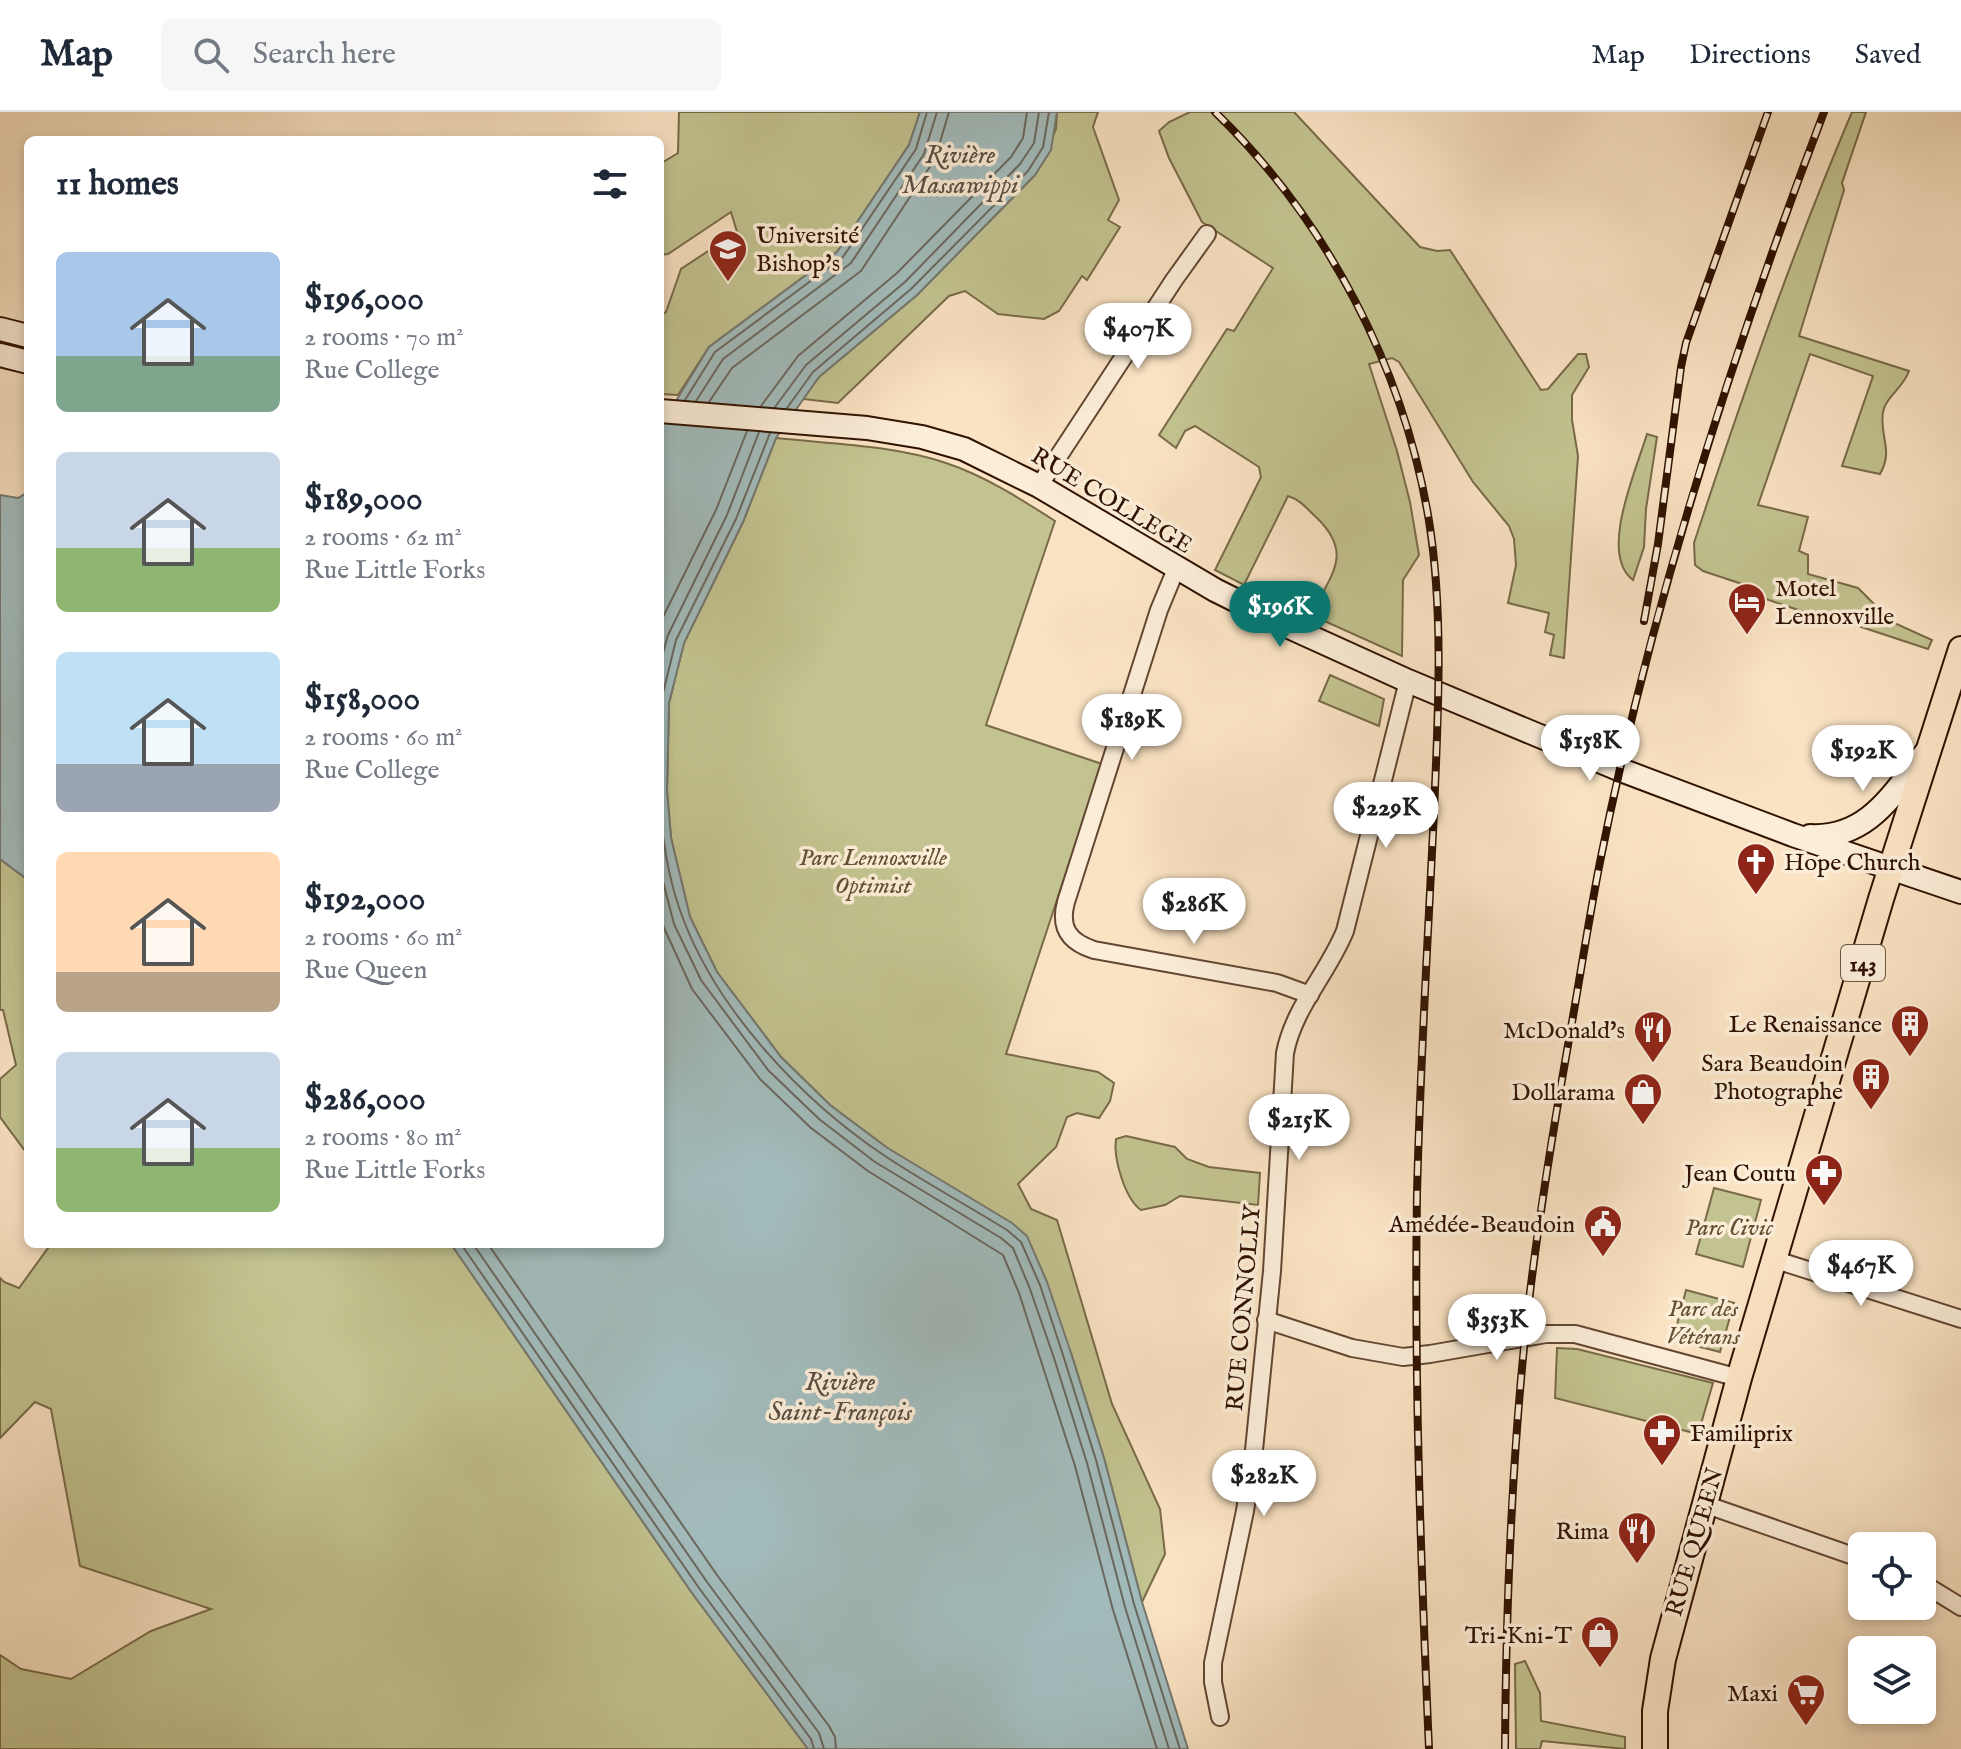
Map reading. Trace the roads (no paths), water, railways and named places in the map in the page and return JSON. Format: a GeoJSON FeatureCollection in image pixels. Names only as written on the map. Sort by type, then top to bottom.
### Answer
{"type":"FeatureCollection","features":[{"type":"Feature","properties":{"kind":"main road"},"geometry":{"type":"LineString","coordinates":[[0,329],[24,335]]}},
{"type":"Feature","properties":{"kind":"main road"},"geometry":{"type":"LineString","coordinates":[[0,355],[24,361]]}},
{"type":"Feature","properties":{"kind":"main road","name":"RUE COLLEGE"},"geometry":{"type":"LineString","coordinates":[[664,411],[807,423],[922,437],[987,459],[1039,486],[1176,569],[1289,627],[1408,681],[1621,770],[1793,835],[1961,892]]}},
{"type":"Feature","properties":{"kind":"main road","name":"RUE QUEEN"},"geometry":{"type":"LineString","coordinates":[[1655,1749],[1655,1711],[1663,1659],[1739,1378],[1891,867],[1961,649]]}},
{"type":"Feature","properties":{"kind":"main road"},"geometry":{"type":"LineString","coordinates":[[1793,835],[1835,835],[1865,823],[1878,812],[1929,749]]}},
{"type":"Feature","properties":{"kind":"street"},"geometry":{"type":"LineString","coordinates":[[1039,486],[1207,234]]}},
{"type":"Feature","properties":{"kind":"street"},"geometry":{"type":"LineString","coordinates":[[1176,569],[1159,610],[1066,902],[1065,931],[1073,941],[1094,950],[1277,983],[1310,995]]}},
{"type":"Feature","properties":{"kind":"street","name":"RUE CONNOLLY"},"geometry":{"type":"LineString","coordinates":[[1220,1717],[1213,1682],[1213,1663],[1250,1482],[1272,1271],[1285,1053],[1295,1019],[1335,954],[1345,931],[1408,681]]}},
{"type":"Feature","properties":{"kind":"street"},"geometry":{"type":"LineString","coordinates":[[1773,1259],[1961,1319]]}},
{"type":"Feature","properties":{"kind":"street"},"geometry":{"type":"LineString","coordinates":[[1266,1320],[1352,1348],[1403,1357],[1539,1335],[1575,1334],[1739,1378]]}},
{"type":"Feature","properties":{"kind":"street"},"geometry":{"type":"LineString","coordinates":[[1704,1504],[1848,1554]]}},
{"type":"Feature","properties":{"kind":"street"},"geometry":{"type":"LineString","coordinates":[[1936,1592],[1961,1607]]}},
{"type":"Feature","properties":{"kind":"water","name":"Rivière Saint-François"},"geometry":{"type":"Polygon","coordinates":[[[920,112],[1057,112],[1051,150],[1035,175],[917,295],[819,377],[776,438],[743,522],[684,643],[669,703],[667,791],[671,838],[690,917],[717,972],[781,1057],[830,1105],[886,1147],[1012,1223],[1027,1236],[1047,1282],[1104,1458],[1142,1602],[1188,1749],[808,1749],[692,1593],[454,1248],[664,1248],[664,420],[709,347],[837,252],[909,145],[920,112]]]}},
{"type":"Feature","properties":{"kind":"water"},"geometry":{"type":"Polygon","coordinates":[[[24,494],[24,877],[0,859],[0,495],[18,498],[24,494]]]}},
{"type":"Feature","properties":{"kind":"railway"},"geometry":{"type":"LineString","coordinates":[[1215,112],[1255,154],[1292,200],[1325,248],[1354,299],[1380,353],[1401,408],[1417,464],[1434,557],[1438,702],[1420,1099],[1416,1263],[1419,1472],[1429,1749]]}},
{"type":"Feature","properties":{"kind":"railway"},"geometry":{"type":"LineString","coordinates":[[1644,621],[1686,343],[1768,112]]}},
{"type":"Feature","properties":{"kind":"railway"},"geometry":{"type":"LineString","coordinates":[[1505,1749],[1510,1543],[1525,1337],[1550,1154],[1600,862],[1643,671],[1696,482],[1757,296],[1824,112]]}},
{"type":"Feature","properties":{"kind":"place","name":"Université Bishop's"},"geometry":{"type":"Point","coordinates":[728,283]}},
{"type":"Feature","properties":{"kind":"place","name":"Motel Lennoxville"},"geometry":{"type":"Point","coordinates":[1747,636]}},
{"type":"Feature","properties":{"kind":"place","name":"Hope Church"},"geometry":{"type":"Point","coordinates":[1756,896]}},
{"type":"Feature","properties":{"kind":"place","name":"Le Renaissance"},"geometry":{"type":"Point","coordinates":[1910,1058]}},
{"type":"Feature","properties":{"kind":"place","name":"McDonald's"},"geometry":{"type":"Point","coordinates":[1653,1064]}},
{"type":"Feature","properties":{"kind":"place","name":"Sara Beaudoin Photographe"},"geometry":{"type":"Point","coordinates":[1871,1111]}},
{"type":"Feature","properties":{"kind":"place","name":"Dollarama"},"geometry":{"type":"Point","coordinates":[1643,1126]}},
{"type":"Feature","properties":{"kind":"place","name":"Jean Coutu"},"geometry":{"type":"Point","coordinates":[1824,1207]}},
{"type":"Feature","properties":{"kind":"place","name":"Amédée-Beaudoin"},"geometry":{"type":"Point","coordinates":[1603,1258]}},
{"type":"Feature","properties":{"kind":"place","name":"Familiprix"},"geometry":{"type":"Point","coordinates":[1662,1467]}},
{"type":"Feature","properties":{"kind":"place","name":"Rima"},"geometry":{"type":"Point","coordinates":[1637,1565]}},
{"type":"Feature","properties":{"kind":"place","name":"Tri-Kni-T"},"geometry":{"type":"Point","coordinates":[1600,1669]}},
{"type":"Feature","properties":{"kind":"place","name":"Maxi"},"geometry":{"type":"Point","coordinates":[1806,1727]}},
{"type":"Feature","properties":{"kind":"water label","name":"Rivière Massawippi"},"geometry":{"type":"Point","coordinates":[960,169]}},
{"type":"Feature","properties":{"kind":"park label","name":"Parc Lennoxville Optimist"},"geometry":{"type":"Point","coordinates":[873,871]}},
{"type":"Feature","properties":{"kind":"park label","name":"Parc Civic"},"geometry":{"type":"Point","coordinates":[1729,1227]}},
{"type":"Feature","properties":{"kind":"park label","name":"Parc des Vétérans"},"geometry":{"type":"Point","coordinates":[1703,1322]}}]}
